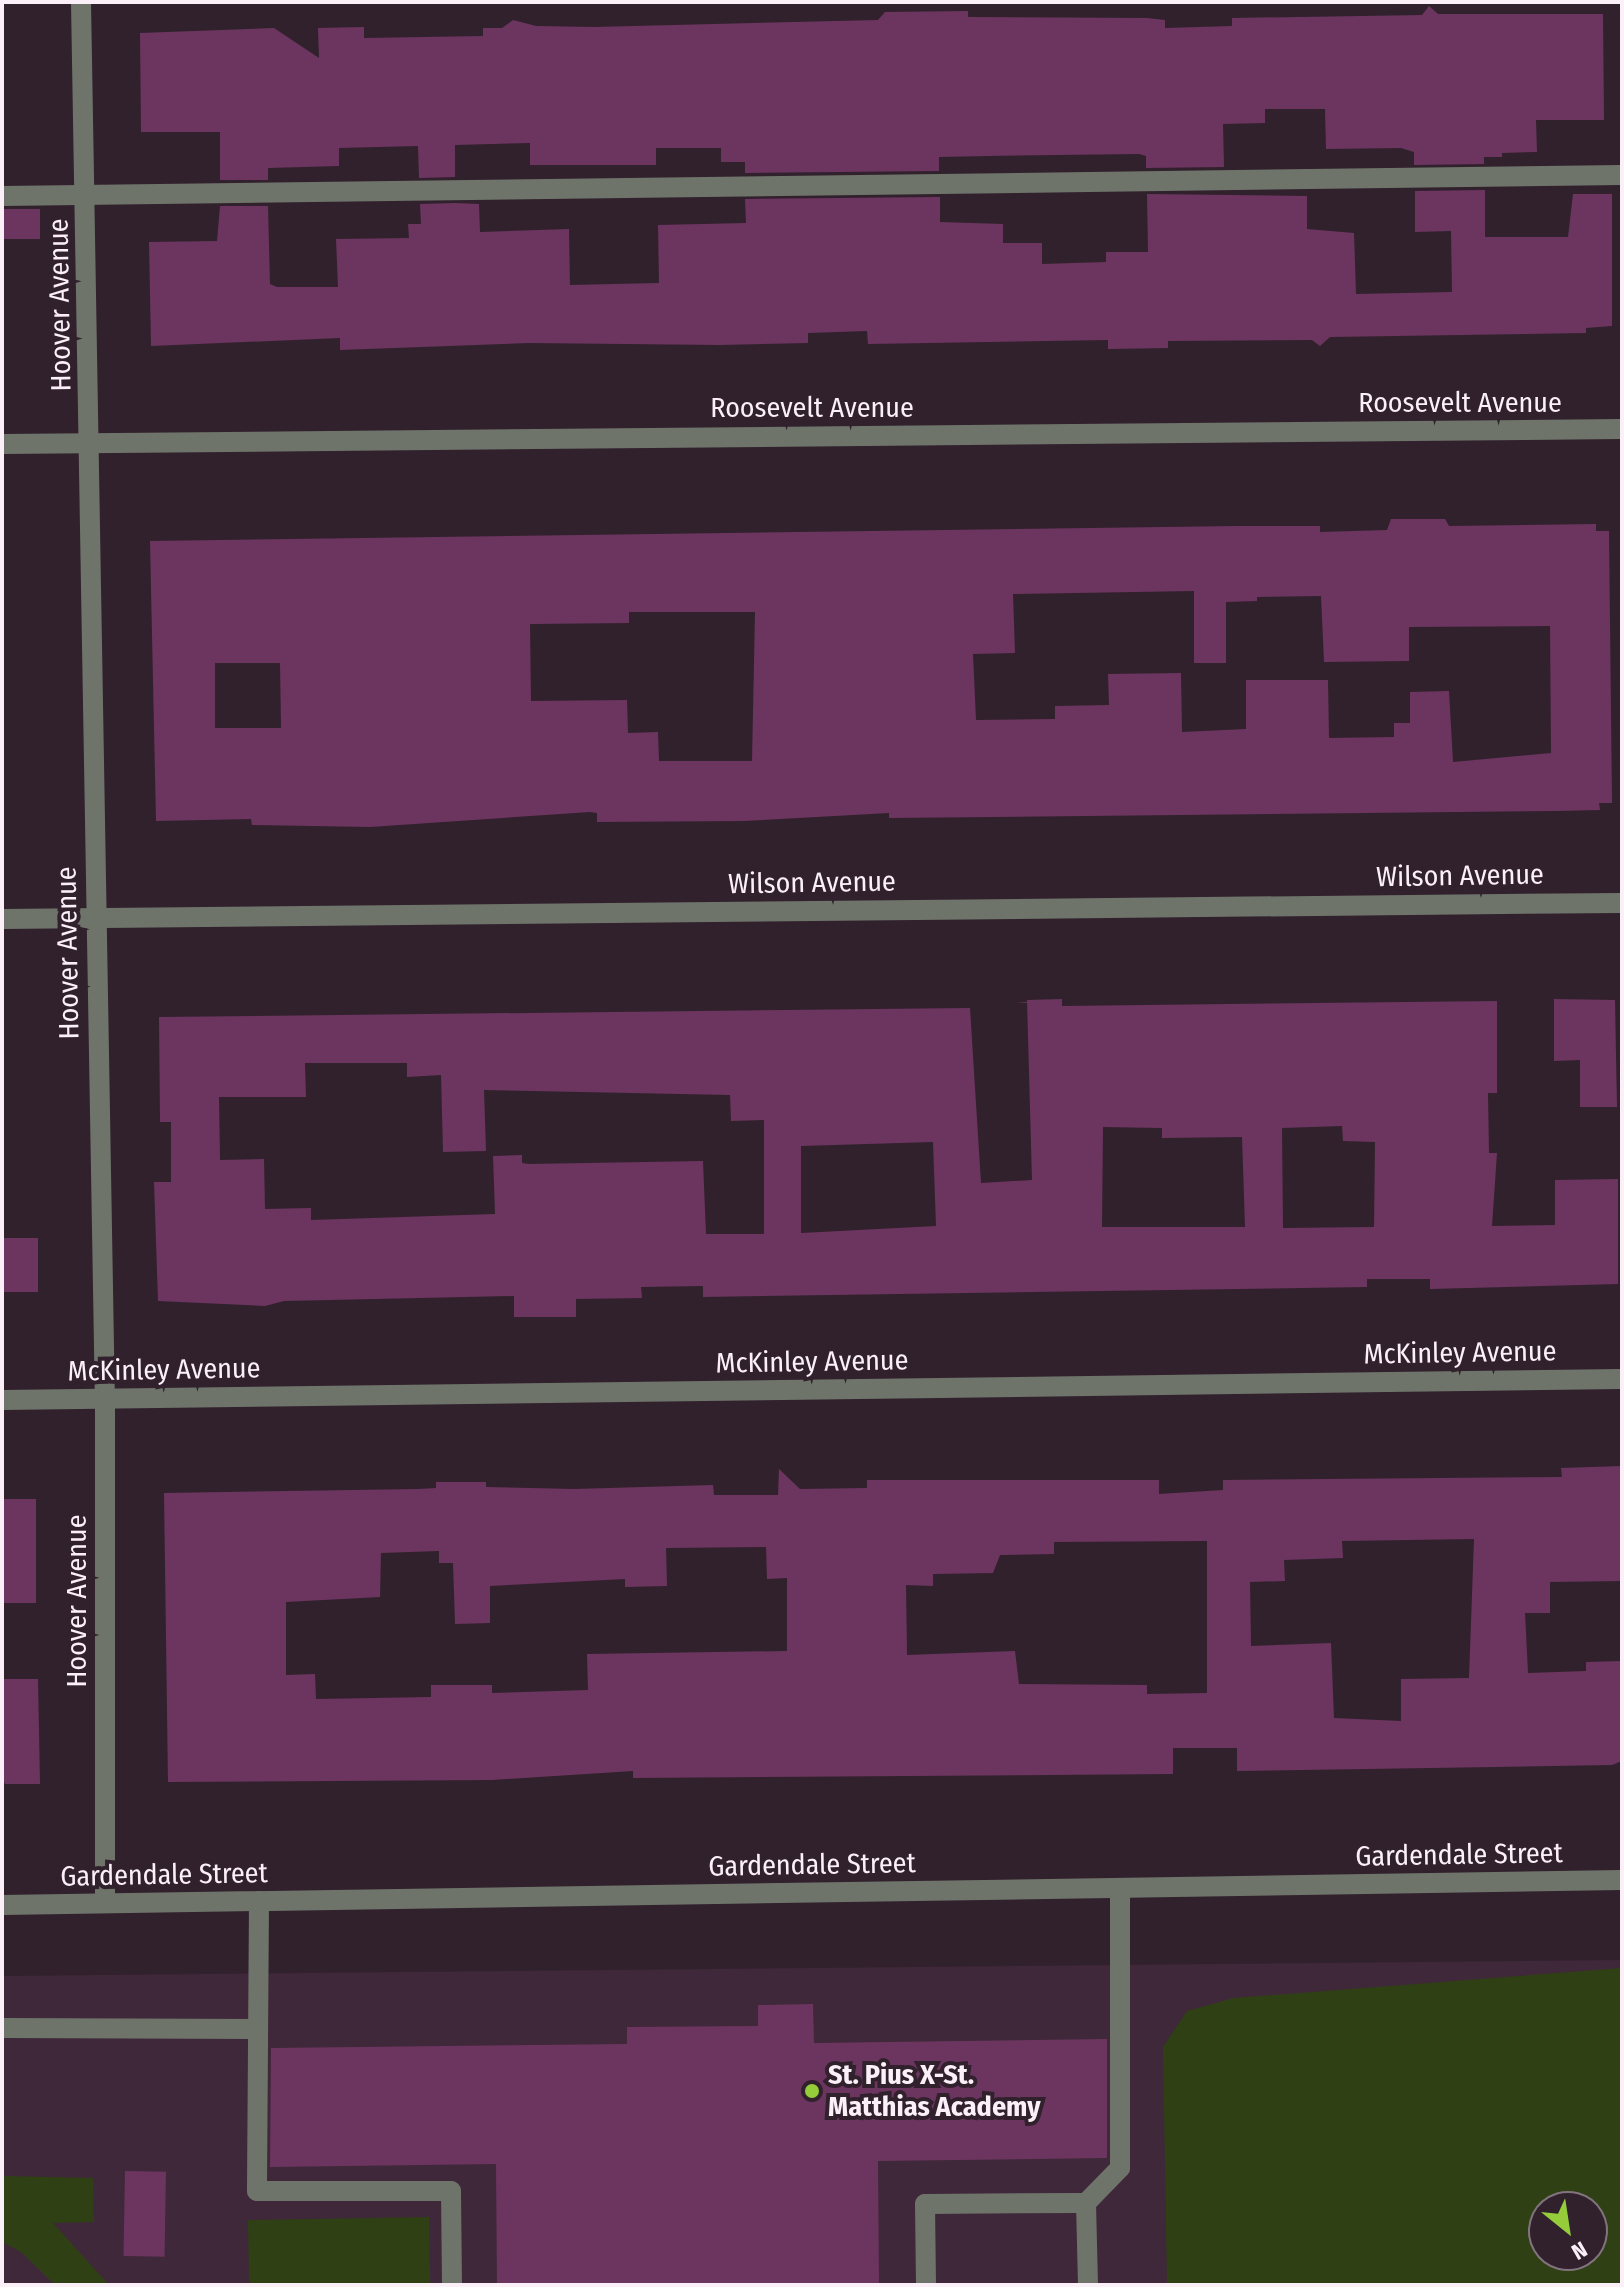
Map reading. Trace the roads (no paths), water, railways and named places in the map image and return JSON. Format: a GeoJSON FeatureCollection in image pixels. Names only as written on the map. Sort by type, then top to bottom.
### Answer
{"type":"FeatureCollection","features":[{"type":"Feature","properties":{"kind":"street","name":"Hoover Avenue"},"geometry":{"type":"LineString","coordinates":[[81,2],[105,1399],[105,1903]]}},
{"type":"Feature","properties":{"kind":"street"},"geometry":{"type":"LineString","coordinates":[[2,196],[1622,175]]}},
{"type":"Feature","properties":{"kind":"street","name":"Roosevelt Avenue"},"geometry":{"type":"LineString","coordinates":[[2,444],[1622,429]]}},
{"type":"Feature","properties":{"kind":"street","name":"Wilson Avenue"},"geometry":{"type":"LineString","coordinates":[[2,919],[1622,903]]}},
{"type":"Feature","properties":{"kind":"street","name":"McKinley Avenue"},"geometry":{"type":"LineString","coordinates":[[2,1400],[1622,1379]]}},
{"type":"Feature","properties":{"kind":"street","name":"Gardendale Street"},"geometry":{"type":"LineString","coordinates":[[2,1905],[1622,1880]]}},
{"type":"Feature","properties":{"kind":"street"},"geometry":{"type":"LineString","coordinates":[[926,2285],[925,2204],[1086,2203],[1120,2168],[1120,1889]]}},
{"type":"Feature","properties":{"kind":"street"},"geometry":{"type":"LineString","coordinates":[[259,1901],[257,2191],[451,2191],[452,2285]]}},
{"type":"Feature","properties":{"kind":"street"},"geometry":{"type":"LineString","coordinates":[[2,2028],[257,2029]]}},
{"type":"Feature","properties":{"kind":"street"},"geometry":{"type":"LineString","coordinates":[[1086,2203],[1088,2285]]}},
{"type":"Feature","properties":{"kind":"place","name":"St. Pius X-St. Matthias Academy"},"geometry":{"type":"Point","coordinates":[812,2091]}}]}
